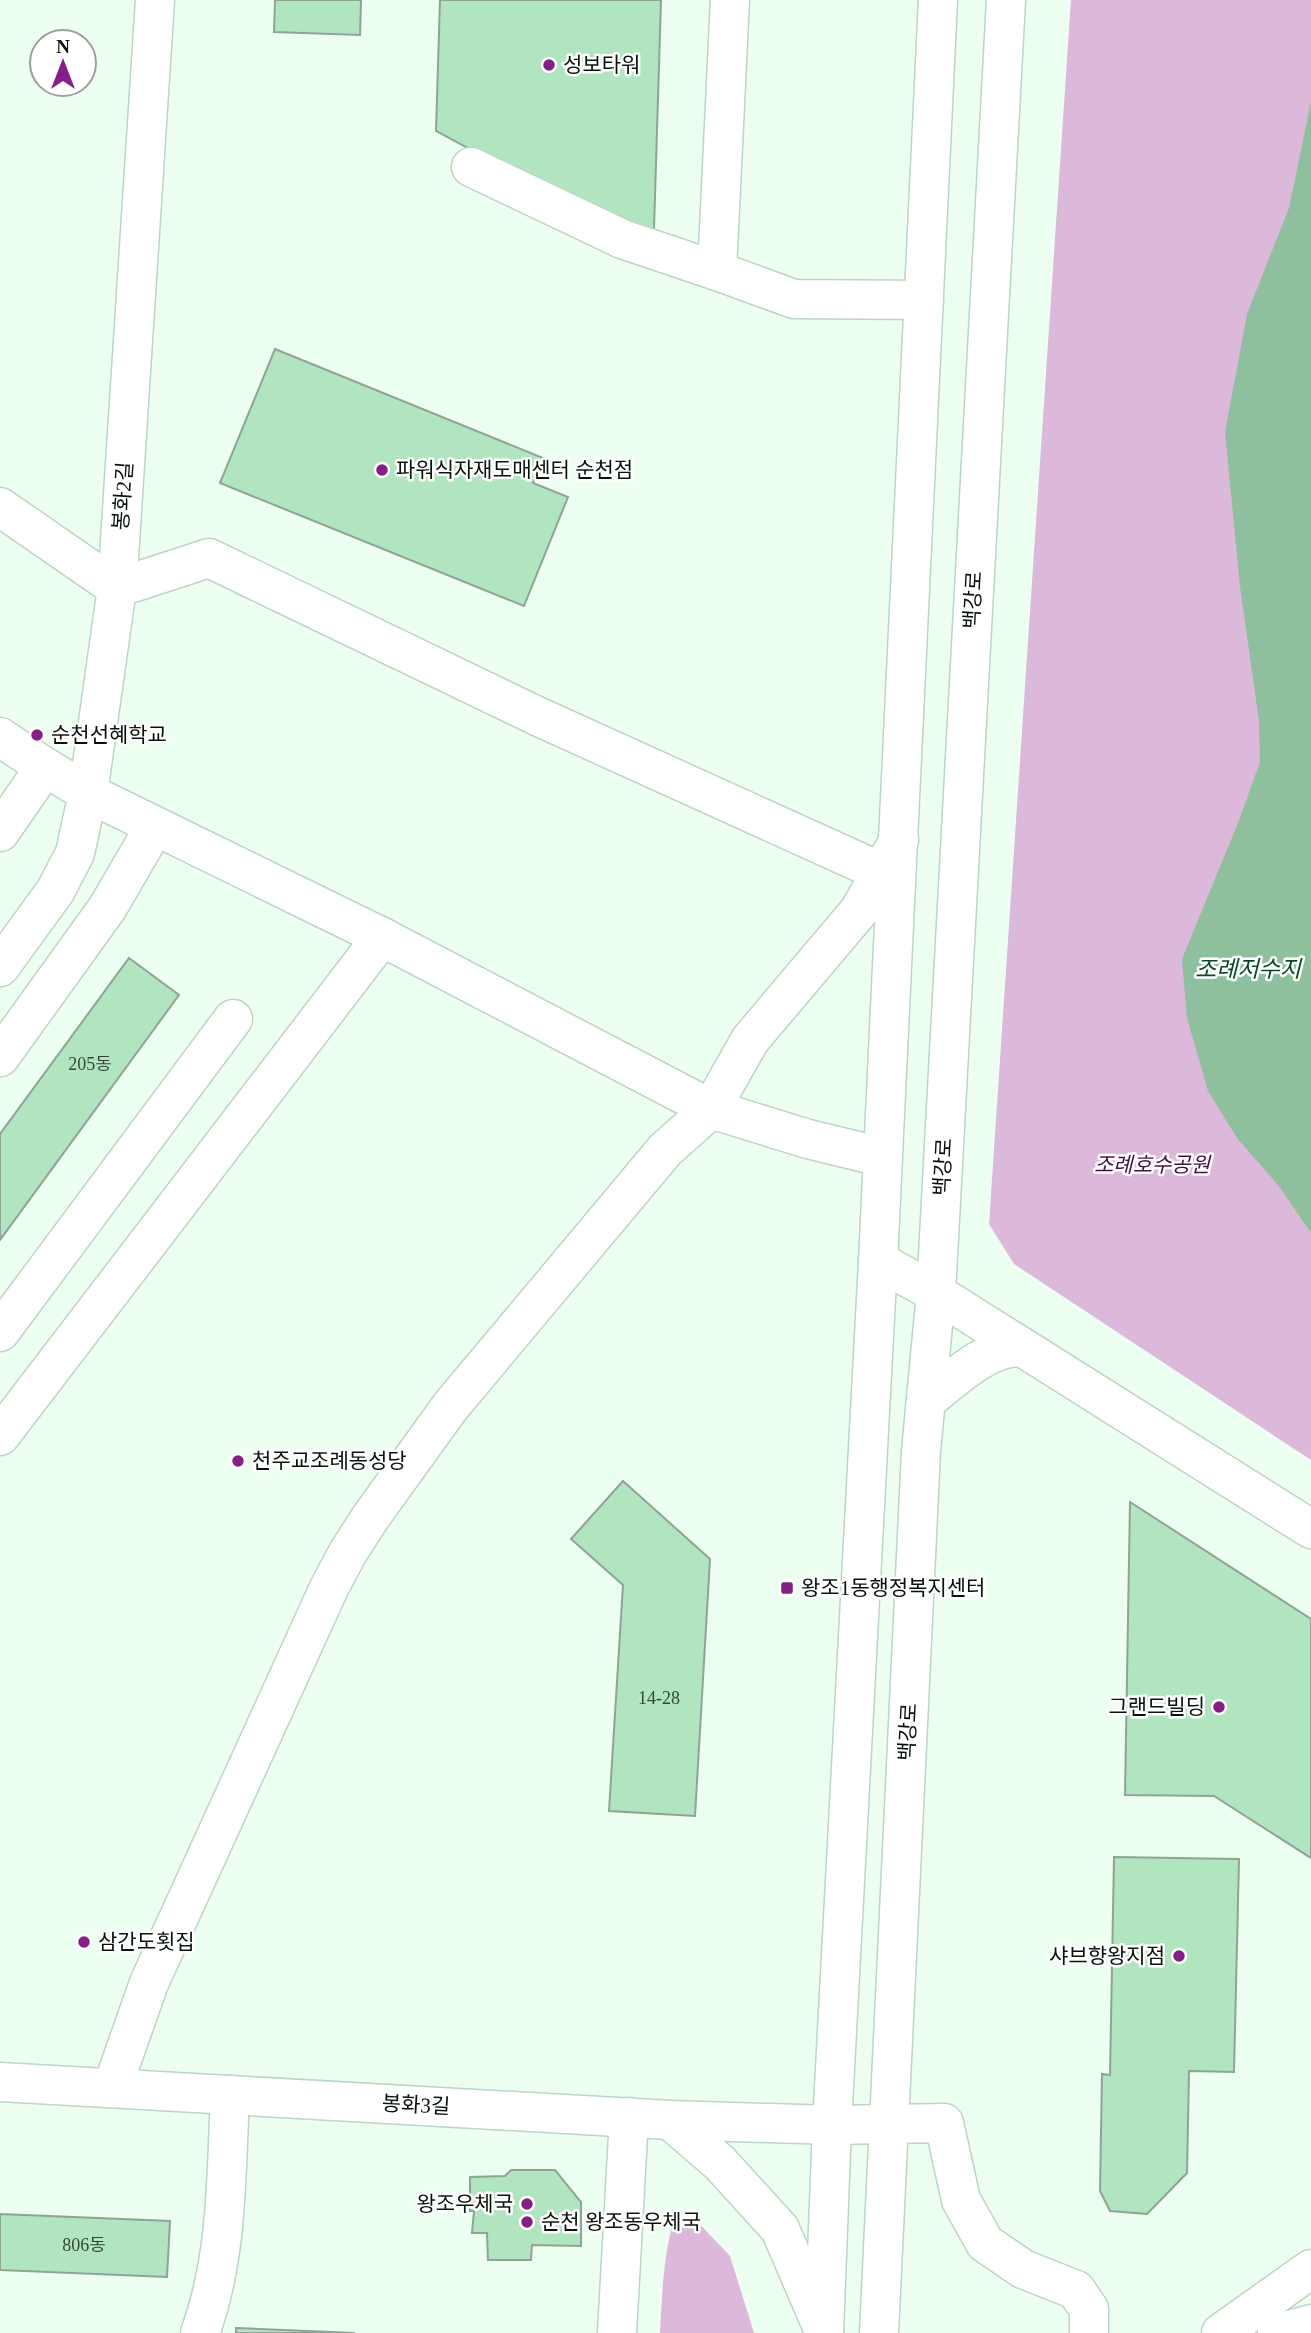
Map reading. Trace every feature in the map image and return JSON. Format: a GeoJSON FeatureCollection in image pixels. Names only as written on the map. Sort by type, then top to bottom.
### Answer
{"type":"FeatureCollection","features":[{"type":"Feature","properties":{"kind":"street","name":"봉화2길"},"geometry":{"type":"LineString","coordinates":[[0,967],[56,890],[75,853],[88,793],[117,588],[155,0]]}},
{"type":"Feature","properties":{"kind":"street"},"geometry":{"type":"LineString","coordinates":[[717,271],[730,0]]}},
{"type":"Feature","properties":{"kind":"street"},"geometry":{"type":"LineString","coordinates":[[824,2332],[832,2124],[878,1261],[890,856],[924,300],[938,0]]}},
{"type":"Feature","properties":{"kind":"street","name":"백강로"},"geometry":{"type":"LineString","coordinates":[[879,2333],[921,1451],[936,1293],[1006,0]]}},
{"type":"Feature","properties":{"kind":"street"},"geometry":{"type":"LineString","coordinates":[[471,167],[622,239],[794,299],[924,300]]}},
{"type":"Feature","properties":{"kind":"street"},"geometry":{"type":"LineString","coordinates":[[0,507],[117,588],[209,558],[537,716],[890,856]]}},
{"type":"Feature","properties":{"kind":"street"},"geometry":{"type":"LineString","coordinates":[[0,737],[88,793],[382,937],[711,1109],[808,1139],[882,1157]]}},
{"type":"Feature","properties":{"kind":"street"},"geometry":{"type":"LineString","coordinates":[[0,832],[45,767]]}},
{"type":"Feature","properties":{"kind":"street"},"geometry":{"type":"LineString","coordinates":[[0,1057],[108,907],[155,826]]}},
{"type":"Feature","properties":{"kind":"street"},"geometry":{"type":"LineString","coordinates":[[112,2088],[149,1983],[347,1554],[369,1518],[450,1407],[665,1150],[711,1109],[750,1040],[859,911],[890,856]]}},
{"type":"Feature","properties":{"kind":"street"},"geometry":{"type":"LineString","coordinates":[[0,1436],[382,937]]}},
{"type":"Feature","properties":{"kind":"street"},"geometry":{"type":"LineString","coordinates":[[0,1332],[233,1019]]}},
{"type":"Feature","properties":{"kind":"street"},"geometry":{"type":"LineString","coordinates":[[878,1261],[936,1293],[1311,1529]]}},
{"type":"Feature","properties":{"kind":"street"},"geometry":{"type":"LineString","coordinates":[[926,1401],[993,1352],[1008,1347],[1021,1347]]}},
{"type":"Feature","properties":{"kind":"street","name":"봉화3길"},"geometry":{"type":"LineString","coordinates":[[0,2082],[670,2120],[889,2125],[944,2123],[961,2200],[985,2243],[1023,2269],[1076,2290],[1089,2308],[1089,2333]]}},
{"type":"Feature","properties":{"kind":"street"},"geometry":{"type":"LineString","coordinates":[[200,2333],[208,2312],[222,2251],[230,2095]]}},
{"type":"Feature","properties":{"kind":"street"},"geometry":{"type":"LineString","coordinates":[[617,2333],[629,2117]]}},
{"type":"Feature","properties":{"kind":"street"},"geometry":{"type":"LineString","coordinates":[[670,2120],[720,2163],[780,2229],[824,2332]]}},
{"type":"Feature","properties":{"kind":"street"},"geometry":{"type":"LineString","coordinates":[[1221,2333],[1311,2269]]}},
{"type":"Feature","properties":{"kind":"street"},"geometry":{"type":"LineString","coordinates":[[1277,2333],[1311,2324]]}},
{"type":"Feature","properties":{"kind":"green space","name":"조례호수공원"},"geometry":{"type":"Polygon","coordinates":[[[1071,0],[1311,0],[1311,1460],[1014,1264],[989,1224],[1071,0]]]}},
{"type":"Feature","properties":{"kind":"green space"},"geometry":{"type":"Polygon","coordinates":[[[690,2214],[730,2256],[754,2333],[660,2333],[665,2264],[673,2223],[690,2214]]]}},
{"type":"Feature","properties":{"kind":"water","name":"조례저수지"},"geometry":{"type":"Polygon","coordinates":[[[1311,102],[1311,1233],[1278,1185],[1237,1138],[1208,1091],[1187,1018],[1182,959],[1260,762],[1259,721],[1240,587],[1225,432],[1247,314],[1289,208],[1311,102]]]}},
{"type":"Feature","properties":{"kind":"building"},"geometry":{"type":"Polygon","coordinates":[[[275,0],[361,0],[360,35],[274,32],[275,0]]]}},
{"type":"Feature","properties":{"kind":"building","name":"성보타워"},"geometry":{"type":"Polygon","coordinates":[[[440,0],[661,0],[654,229],[616,228],[436,131],[440,0]]]}},
{"type":"Feature","properties":{"kind":"building","name":"파워식자재도매센터 순천점"},"geometry":{"type":"Polygon","coordinates":[[[275,349],[543,458],[533,483],[568,497],[524,606],[220,483],[275,349]]]}},
{"type":"Feature","properties":{"kind":"building"},"geometry":{"type":"Polygon","coordinates":[[[129,958],[179,995],[0,1240],[0,1134],[129,958]]]}},
{"type":"Feature","properties":{"kind":"building"},"geometry":{"type":"Polygon","coordinates":[[[623,1481],[710,1559],[695,1816],[609,1811],[623,1585],[571,1539],[623,1481]]]}},
{"type":"Feature","properties":{"kind":"building","name":"그랜드빌딩"},"geometry":{"type":"Polygon","coordinates":[[[1130,1502],[1311,1619],[1311,1858],[1214,1796],[1125,1795],[1130,1502]]]}},
{"type":"Feature","properties":{"kind":"building"},"geometry":{"type":"Polygon","coordinates":[[[1114,1857],[1239,1859],[1234,2072],[1189,2071],[1187,2173],[1147,2214],[1110,2211],[1100,2191],[1102,2074],[1110,2075],[1114,1857]]]}},
{"type":"Feature","properties":{"kind":"building","name":"순천 왕조동우체국"},"geometry":{"type":"Polygon","coordinates":[[[511,2170],[555,2170],[581,2202],[581,2246],[532,2245],[531,2260],[488,2260],[487,2233],[472,2233],[474,2211],[470,2211],[470,2177],[505,2176],[511,2170]]]}},
{"type":"Feature","properties":{"kind":"building"},"geometry":{"type":"Polygon","coordinates":[[[0,2214],[170,2221],[167,2277],[0,2270],[0,2214]]]}},
{"type":"Feature","properties":{"kind":"building"},"geometry":{"type":"Polygon","coordinates":[[[236,2328],[355,2333],[236,2333],[236,2328]]]}},
{"type":"Feature","properties":{"kind":"place","name":"성보타워"},"geometry":{"type":"Point","coordinates":[549,65]}},
{"type":"Feature","properties":{"kind":"place","name":"파워식자재도매센터 순천점"},"geometry":{"type":"Point","coordinates":[382,470]}},
{"type":"Feature","properties":{"kind":"place","name":"순천선혜학교"},"geometry":{"type":"Point","coordinates":[37,735]}},
{"type":"Feature","properties":{"kind":"place","name":"천주교조례동성당"},"geometry":{"type":"Point","coordinates":[238,1461]}},
{"type":"Feature","properties":{"kind":"place","name":"왕조1동행정복지센터"},"geometry":{"type":"Point","coordinates":[787,1588]}},
{"type":"Feature","properties":{"kind":"place","name":"그랜드빌딩"},"geometry":{"type":"Point","coordinates":[1219,1707]}},
{"type":"Feature","properties":{"kind":"place","name":"삼간도횟집"},"geometry":{"type":"Point","coordinates":[84,1942]}},
{"type":"Feature","properties":{"kind":"place","name":"샤브향왕지점"},"geometry":{"type":"Point","coordinates":[1179,1956]}},
{"type":"Feature","properties":{"kind":"place","name":"왕조우체국"},"geometry":{"type":"Point","coordinates":[527,2204]}},
{"type":"Feature","properties":{"kind":"place","name":"순천 왕조동우체국"},"geometry":{"type":"Point","coordinates":[527,2222]}}]}
